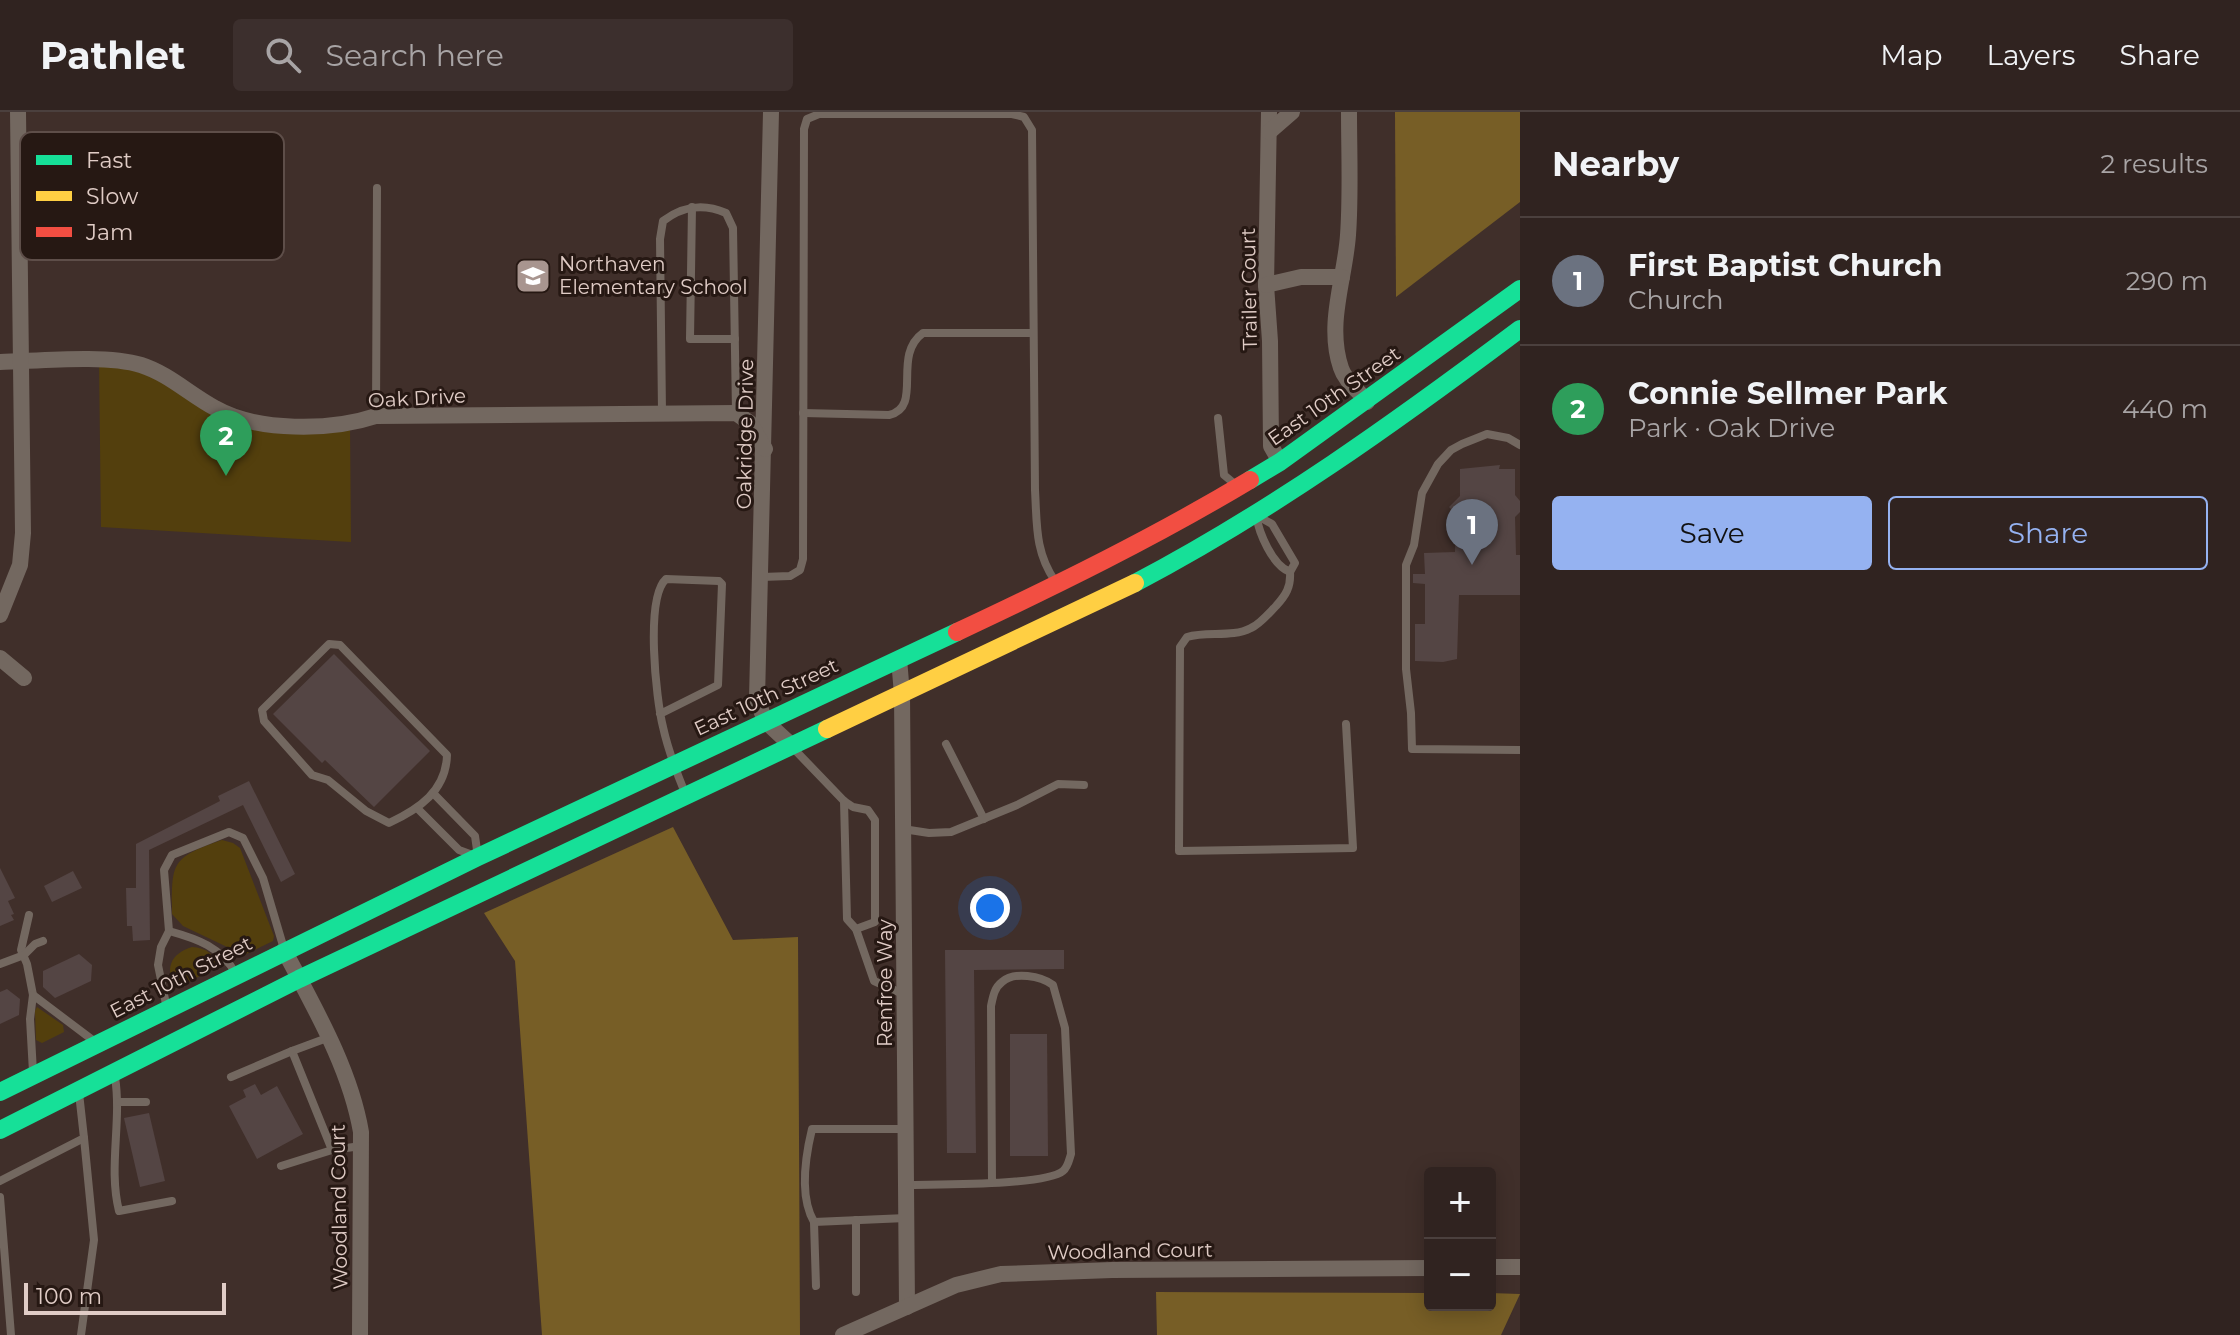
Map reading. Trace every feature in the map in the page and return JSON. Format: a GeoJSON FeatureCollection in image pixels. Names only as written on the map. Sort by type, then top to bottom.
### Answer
{"type":"FeatureCollection","features":[{"type":"Feature","properties":{"kind":"main road","name":"East 10th Street"},"geometry":{"type":"LineString","coordinates":[[0,1130],[79,1090],[167,1009],[284,950],[480,862],[765,721],[899,659],[976,629],[1143,542],[1280,462],[1520,289]]}},
{"type":"Feature","properties":{"kind":"main road","name":"East 10th Street"},"geometry":{"type":"LineString","coordinates":[[0,1092],[98,1044],[121,1053],[299,979],[489,882],[902,694],[986,648],[1134,583],[1256,515],[1379,434],[1520,329]]}},
{"type":"Feature","properties":{"kind":"street"},"geometry":{"type":"LineString","coordinates":[[18,112],[20,236]]}},
{"type":"Feature","properties":{"kind":"street","name":"Oakridge Drive"},"geometry":{"type":"LineString","coordinates":[[765,721],[757,699],[771,112]]}},
{"type":"Feature","properties":{"kind":"street","name":"Trailer Court"},"geometry":{"type":"LineString","coordinates":[[1269,112],[1266,285],[1271,446],[1280,462]]}},
{"type":"Feature","properties":{"kind":"street"},"geometry":{"type":"LineString","coordinates":[[1269,132],[1292,112]]}},
{"type":"Feature","properties":{"kind":"street"},"geometry":{"type":"LineString","coordinates":[[1349,112],[1349,232],[1336,317],[1341,368],[1367,402]]}},
{"type":"Feature","properties":{"kind":"street"},"geometry":{"type":"LineString","coordinates":[[0,615],[20,565],[23,533],[20,260]]}},
{"type":"Feature","properties":{"kind":"street"},"geometry":{"type":"LineString","coordinates":[[1266,285],[1301,277],[1342,277]]}},
{"type":"Feature","properties":{"kind":"street","name":"Oak Drive"},"geometry":{"type":"LineString","coordinates":[[0,362],[118,360],[138,364],[160,372],[214,408],[254,423],[350,424],[376,416],[736,413]]}},
{"type":"Feature","properties":{"kind":"street"},"geometry":{"type":"LineString","coordinates":[[736,413],[750,423],[765,449]]}},
{"type":"Feature","properties":{"kind":"street"},"geometry":{"type":"LineString","coordinates":[[1240,488],[1256,515]]}},
{"type":"Feature","properties":{"kind":"street"},"geometry":{"type":"LineString","coordinates":[[0,658],[24,678]]}},
{"type":"Feature","properties":{"kind":"street","name":"Renfroe Way"},"geometry":{"type":"LineString","coordinates":[[899,659],[902,694],[907,1307]]}},
{"type":"Feature","properties":{"kind":"street"},"geometry":{"type":"LineString","coordinates":[[765,721],[791,745]]}},
{"type":"Feature","properties":{"kind":"street","name":"Woodland Court"},"geometry":{"type":"LineString","coordinates":[[284,950],[327,1038],[357,1110],[361,1146],[360,1335]]}},
{"type":"Feature","properties":{"kind":"street"},"geometry":{"type":"LineString","coordinates":[[1496,1267],[1520,1267]]}},
{"type":"Feature","properties":{"kind":"street","name":"Woodland Court"},"geometry":{"type":"LineString","coordinates":[[843,1335],[956,1285],[1001,1274],[1112,1270],[1424,1268]]}},
{"type":"Feature","properties":{"kind":"lane"},"geometry":{"type":"LineString","coordinates":[[761,577],[790,576],[800,570],[803,559],[804,129],[807,119],[819,114],[1012,114],[1024,117],[1032,130],[1037,529],[1043,563],[1058,585]]}},
{"type":"Feature","properties":{"kind":"lane"},"geometry":{"type":"LineString","coordinates":[[376,416],[377,188]]}},
{"type":"Feature","properties":{"kind":"lane"},"geometry":{"type":"LineString","coordinates":[[692,207],[690,339],[735,339]]}},
{"type":"Feature","properties":{"kind":"lane"},"geometry":{"type":"LineString","coordinates":[[662,412],[660,239],[663,221],[677,211],[692,207],[715,208],[726,213],[733,228],[736,413]]}},
{"type":"Feature","properties":{"kind":"lane"},"geometry":{"type":"LineString","coordinates":[[803,413],[899,413],[906,405],[908,350],[913,340],[923,333],[1033,333]]}},
{"type":"Feature","properties":{"kind":"lane"},"geometry":{"type":"LineString","coordinates":[[1218,418],[1224,475],[1240,488]]}},
{"type":"Feature","properties":{"kind":"lane"},"geometry":{"type":"LineString","coordinates":[[1520,445],[1508,438],[1487,434],[1462,444],[1444,456],[1434,468],[1422,493],[1414,545],[1406,565],[1406,669],[1412,749],[1520,750]]}},
{"type":"Feature","properties":{"kind":"lane"},"geometry":{"type":"LineString","coordinates":[[1256,515],[1258,532],[1282,569],[1290,572]]}},
{"type":"Feature","properties":{"kind":"lane"},"geometry":{"type":"LineString","coordinates":[[1256,515],[1272,524],[1295,563],[1290,572],[1291,586],[1283,599],[1252,628],[1233,633],[1202,633],[1187,637],[1180,647],[1179,851],[1353,848],[1346,724]]}},
{"type":"Feature","properties":{"kind":"lane"},"geometry":{"type":"LineString","coordinates":[[660,714],[718,685],[722,584],[719,581],[666,579],[657,593],[654,639],[660,714],[673,765],[686,794]]}},
{"type":"Feature","properties":{"kind":"lane"},"geometry":{"type":"LineString","coordinates":[[329,644],[340,645],[447,755],[446,769],[433,793],[418,809],[389,823],[377,818],[328,780],[312,775],[264,721],[262,710],[329,644]]}},
{"type":"Feature","properties":{"kind":"lane"},"geometry":{"type":"LineString","coordinates":[[946,744],[984,819]]}},
{"type":"Feature","properties":{"kind":"lane"},"geometry":{"type":"LineString","coordinates":[[791,745],[844,801],[853,807],[868,810],[875,820],[875,922],[856,929]]}},
{"type":"Feature","properties":{"kind":"lane"},"geometry":{"type":"LineString","coordinates":[[903,829],[951,832],[1058,784],[1084,785]]}},
{"type":"Feature","properties":{"kind":"lane"},"geometry":{"type":"LineString","coordinates":[[433,793],[475,836],[480,862]]}},
{"type":"Feature","properties":{"kind":"lane"},"geometry":{"type":"LineString","coordinates":[[844,801],[847,919],[856,929],[874,981],[905,995]]}},
{"type":"Feature","properties":{"kind":"lane"},"geometry":{"type":"LineString","coordinates":[[418,809],[459,850],[480,862]]}},
{"type":"Feature","properties":{"kind":"lane"},"geometry":{"type":"LineString","coordinates":[[167,1009],[158,965],[161,947],[169,931],[164,870],[172,855],[229,832],[243,838],[263,878],[284,950]]}},
{"type":"Feature","properties":{"kind":"lane"},"geometry":{"type":"LineString","coordinates":[[29,915],[21,950],[33,995],[30,1019],[33,1076]]}},
{"type":"Feature","properties":{"kind":"lane"},"geometry":{"type":"LineString","coordinates":[[169,931],[217,951],[227,958],[236,974]]}},
{"type":"Feature","properties":{"kind":"lane"},"geometry":{"type":"LineString","coordinates":[[0,964],[24,955],[43,941]]}},
{"type":"Feature","properties":{"kind":"lane"},"geometry":{"type":"LineString","coordinates":[[906,1185],[992,1182],[1051,1177],[1062,1172],[1071,1154],[1065,1028],[1053,985],[1037,977],[1008,978],[1000,983],[991,1006],[992,1182]]}},
{"type":"Feature","properties":{"kind":"lane"},"geometry":{"type":"LineString","coordinates":[[33,995],[98,1044]]}},
{"type":"Feature","properties":{"kind":"lane"},"geometry":{"type":"LineString","coordinates":[[231,1077],[327,1038]]}},
{"type":"Feature","properties":{"kind":"lane"},"geometry":{"type":"LineString","coordinates":[[292,1051],[332,1150]]}},
{"type":"Feature","properties":{"kind":"lane"},"geometry":{"type":"LineString","coordinates":[[121,1053],[113,1189],[119,1211],[172,1201]]}},
{"type":"Feature","properties":{"kind":"lane"},"geometry":{"type":"LineString","coordinates":[[73,1335],[81,1334],[94,1240],[79,1090]]}},
{"type":"Feature","properties":{"kind":"lane"},"geometry":{"type":"LineString","coordinates":[[119,1102],[146,1102]]}},
{"type":"Feature","properties":{"kind":"lane"},"geometry":{"type":"LineString","coordinates":[[816,1286],[814,1222],[807,1209],[806,1153],[812,1129],[906,1129]]}},
{"type":"Feature","properties":{"kind":"lane"},"geometry":{"type":"LineString","coordinates":[[0,1181],[84,1138]]}},
{"type":"Feature","properties":{"kind":"lane"},"geometry":{"type":"LineString","coordinates":[[281,1166],[332,1150],[361,1146]]}},
{"type":"Feature","properties":{"kind":"lane"},"geometry":{"type":"LineString","coordinates":[[0,1197],[11,1335]]}},
{"type":"Feature","properties":{"kind":"lane"},"geometry":{"type":"LineString","coordinates":[[814,1222],[907,1218]]}},
{"type":"Feature","properties":{"kind":"lane"},"geometry":{"type":"LineString","coordinates":[[856,1220],[856,1292]]}},
{"type":"Feature","properties":{"kind":"shaded area"},"geometry":{"type":"Polygon","coordinates":[[[1395,112],[1520,112],[1520,202],[1396,297],[1395,112]]]}},
{"type":"Feature","properties":{"kind":"shaded area"},"geometry":{"type":"Polygon","coordinates":[[[99,360],[160,372],[214,408],[283,425],[350,424],[351,542],[101,527],[99,360]]]}},
{"type":"Feature","properties":{"kind":"shaded area"},"geometry":{"type":"Polygon","coordinates":[[[673,827],[733,940],[798,937],[800,1335],[542,1335],[515,961],[484,913],[673,827]]]}},
{"type":"Feature","properties":{"kind":"shaded area"},"geometry":{"type":"Polygon","coordinates":[[[222,840],[240,848],[274,936],[273,941],[244,955],[183,926],[172,914],[172,883],[178,865],[192,852],[222,840]]]}},
{"type":"Feature","properties":{"kind":"shaded area"},"geometry":{"type":"Polygon","coordinates":[[[192,947],[209,952],[217,967],[177,988],[170,975],[171,963],[179,953],[192,947]]]}},
{"type":"Feature","properties":{"kind":"shaded area"},"geometry":{"type":"Polygon","coordinates":[[[37,1007],[63,1025],[64,1032],[42,1043],[36,1040],[37,1007]]]}},
{"type":"Feature","properties":{"kind":"shaded area"},"geometry":{"type":"Polygon","coordinates":[[[1156,1292],[1424,1293],[1424,1311],[1496,1311],[1496,1293],[1520,1294],[1501,1335],[1157,1335],[1156,1292]]]}},
{"type":"Feature","properties":{"kind":"building"},"geometry":{"type":"Polygon","coordinates":[[[1500,465],[1499,469],[1515,469],[1515,495],[1520,501],[1520,512],[1515,517],[1516,555],[1520,555],[1520,595],[1459,595],[1457,659],[1415,661],[1415,624],[1425,624],[1425,584],[1413,583],[1413,574],[1425,574],[1424,553],[1455,552],[1456,514],[1449,507],[1460,496],[1460,469],[1500,465]]]}},
{"type":"Feature","properties":{"kind":"building"},"geometry":{"type":"Polygon","coordinates":[[[334,654],[430,751],[374,807],[325,760],[322,763],[273,714],[334,654]]]}},
{"type":"Feature","properties":{"kind":"building"},"geometry":{"type":"Polygon","coordinates":[[[249,781],[295,874],[281,882],[243,805],[149,850],[150,940],[133,941],[132,926],[127,926],[126,888],[136,888],[136,844],[220,801],[218,796],[249,781]]]}},
{"type":"Feature","properties":{"kind":"building"},"geometry":{"type":"Polygon","coordinates":[[[0,868],[15,898],[8,901],[14,920],[0,926],[0,868]]]}},
{"type":"Feature","properties":{"kind":"building"},"geometry":{"type":"Polygon","coordinates":[[[73,871],[82,888],[52,902],[44,886],[73,871]]]}},
{"type":"Feature","properties":{"kind":"building"},"geometry":{"type":"Polygon","coordinates":[[[945,950],[1064,950],[1064,969],[974,970],[976,1153],[947,1153],[945,950]]]}},
{"type":"Feature","properties":{"kind":"building"},"geometry":{"type":"Polygon","coordinates":[[[79,954],[92,965],[91,981],[55,998],[43,987],[43,971],[79,954]]]}},
{"type":"Feature","properties":{"kind":"building"},"geometry":{"type":"Polygon","coordinates":[[[7,989],[20,999],[19,1015],[0,1024],[0,992],[7,989]]]}},
{"type":"Feature","properties":{"kind":"building"},"geometry":{"type":"Polygon","coordinates":[[[1010,1034],[1047,1034],[1048,1156],[1010,1156],[1010,1034]]]}},
{"type":"Feature","properties":{"kind":"building"},"geometry":{"type":"Polygon","coordinates":[[[255,1084],[261,1095],[277,1086],[303,1134],[257,1159],[229,1106],[246,1097],[243,1090],[255,1084]]]}},
{"type":"Feature","properties":{"kind":"building"},"geometry":{"type":"Polygon","coordinates":[[[149,1113],[165,1181],[140,1187],[124,1118],[149,1113]]]}},
{"type":"Feature","properties":{"kind":"traffic: fast"},"geometry":{"type":"LineString","coordinates":[[1250,480],[1280,462],[1520,289]]}},
{"type":"Feature","properties":{"kind":"traffic: fast"},"geometry":{"type":"LineString","coordinates":[[1135,583],[1284,496],[1427,398],[1520,329]]}},
{"type":"Feature","properties":{"kind":"traffic: fast"},"geometry":{"type":"LineString","coordinates":[[0,1092],[478,857],[957,632]]}},
{"type":"Feature","properties":{"kind":"traffic: fast"},"geometry":{"type":"LineString","coordinates":[[0,1130],[299,979],[827,729]]}},
{"type":"Feature","properties":{"kind":"traffic: slow"},"geometry":{"type":"LineString","coordinates":[[827,729],[1135,583]]}},
{"type":"Feature","properties":{"kind":"traffic: jam"},"geometry":{"type":"LineString","coordinates":[[957,632],[1105,560],[1250,480]]}},
{"type":"Feature","properties":{"kind":"place","name":"Northaven Elementary School"},"geometry":{"type":"Point","coordinates":[533,276]}},
{"type":"Feature","properties":{"kind":"place","name":"Connie Sellmer Park"},"geometry":{"type":"Point","coordinates":[226,476]}},
{"type":"Feature","properties":{"kind":"place","name":"First Baptist Church"},"geometry":{"type":"Point","coordinates":[1472,565]}}]}
